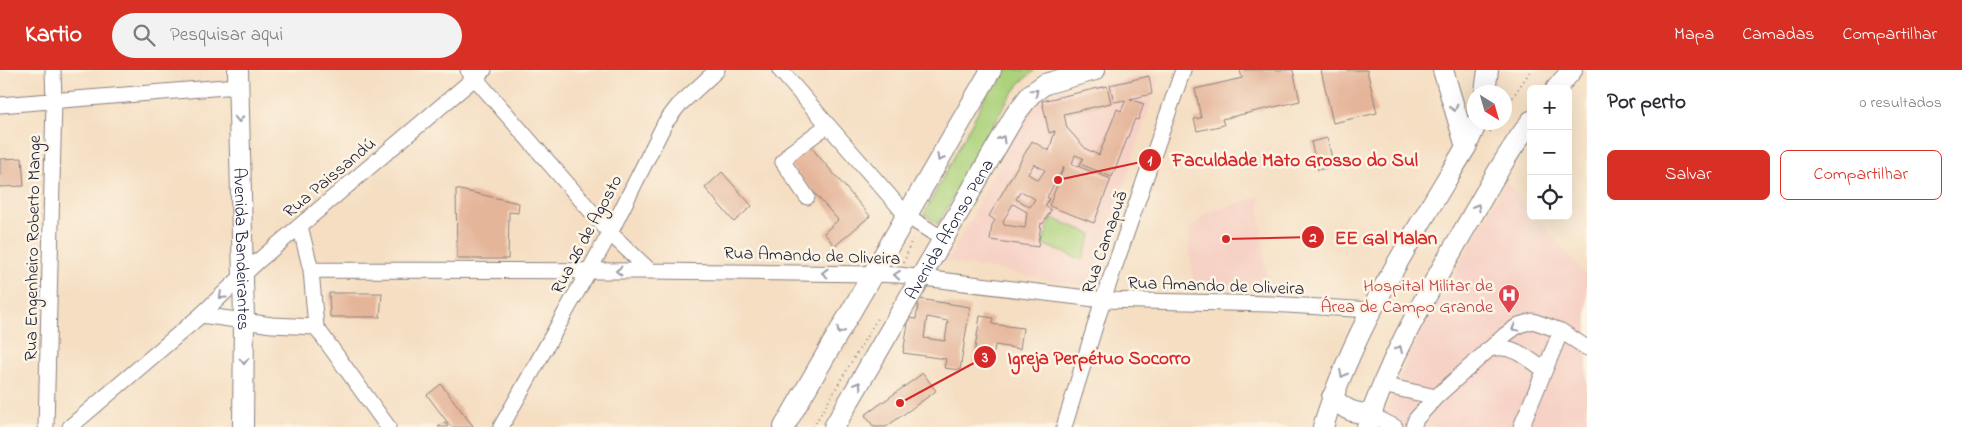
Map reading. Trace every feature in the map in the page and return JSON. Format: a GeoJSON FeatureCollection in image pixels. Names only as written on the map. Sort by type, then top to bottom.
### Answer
{"type":"FeatureCollection","features":[{"type":"Feature","properties":{"kind":"main road"},"geometry":{"type":"LineString","coordinates":[[784,427],[873,274],[911,219],[990,70]]}},
{"type":"Feature","properties":{"kind":"main road"},"geometry":{"type":"LineString","coordinates":[[1062,78],[1083,70]]}},
{"type":"Feature","properties":{"kind":"main road","name":"Avenida Afonso Pena"},"geometry":{"type":"LineString","coordinates":[[834,427],[1020,108],[1031,94],[1045,84],[1095,70]]}},
{"type":"Feature","properties":{"kind":"main road"},"geometry":{"type":"LineString","coordinates":[[1442,70],[1466,147]]}},
{"type":"Feature","properties":{"kind":"main road"},"geometry":{"type":"LineString","coordinates":[[1486,85],[1488,70]]}},
{"type":"Feature","properties":{"kind":"main road"},"geometry":{"type":"LineString","coordinates":[[1559,85],[1572,70]]}},
{"type":"Feature","properties":{"kind":"main road","name":"Avenida Bandeirantes"},"geometry":{"type":"LineString","coordinates":[[238,78],[244,320],[243,427]]}},
{"type":"Feature","properties":{"kind":"main road"},"geometry":{"type":"LineString","coordinates":[[1332,396],[1346,409],[1369,421],[1382,385],[1424,300],[1500,167],[1527,127]]}},
{"type":"Feature","properties":{"kind":"main road"},"geometry":{"type":"LineString","coordinates":[[1323,427],[1332,396],[1371,310],[1466,147],[1481,130]]}},
{"type":"Feature","properties":{"kind":"street","name":"Rua Engenheiro Roberto Mange"},"geometry":{"type":"LineString","coordinates":[[46,427],[54,101],[53,70]]}},
{"type":"Feature","properties":{"kind":"street","name":"Rua 26 de Agosto"},"geometry":{"type":"LineString","coordinates":[[501,427],[610,233],[665,123],[678,106],[717,70]]}},
{"type":"Feature","properties":{"kind":"street"},"geometry":{"type":"LineString","coordinates":[[780,70],[911,219],[943,239]]}},
{"type":"Feature","properties":{"kind":"street","name":"Rua Camapuã"},"geometry":{"type":"LineString","coordinates":[[1064,427],[1104,300],[1183,70]]}},
{"type":"Feature","properties":{"kind":"street"},"geometry":{"type":"LineString","coordinates":[[476,73],[610,233],[650,271]]}},
{"type":"Feature","properties":{"kind":"street","name":"Rua Paissandú"},"geometry":{"type":"LineString","coordinates":[[70,427],[201,315],[257,262],[476,73]]}},
{"type":"Feature","properties":{"kind":"street"},"geometry":{"type":"LineString","coordinates":[[0,105],[54,101],[238,78]]}},
{"type":"Feature","properties":{"kind":"street"},"geometry":{"type":"LineString","coordinates":[[807,197],[783,162],[790,153],[828,125]]}},
{"type":"Feature","properties":{"kind":"street"},"geometry":{"type":"LineString","coordinates":[[300,226],[311,270],[316,328],[388,427]]}},
{"type":"Feature","properties":{"kind":"street","name":"Rua Amando de Oliveira"},"geometry":{"type":"LineString","coordinates":[[311,270],[873,274],[899,275],[1104,300],[1270,304],[1371,310]]}},
{"type":"Feature","properties":{"kind":"street"},"geometry":{"type":"LineString","coordinates":[[201,315],[272,325],[316,328]]}},
{"type":"Feature","properties":{"kind":"street"},"geometry":{"type":"LineString","coordinates":[[1413,427],[1416,419],[1436,397],[1505,334],[1519,325],[1534,321],[1561,331],[1587,348]]}},
{"type":"Feature","properties":{"kind":"street"},"geometry":{"type":"LineString","coordinates":[[1521,427],[1561,331]]}},
{"type":"Feature","properties":{"kind":"street"},"geometry":{"type":"LineString","coordinates":[[1488,350],[1508,348],[1525,356],[1544,370]]}},
{"type":"Feature","properties":{"kind":"street"},"geometry":{"type":"LineString","coordinates":[[1382,385],[1436,397]]}},
{"type":"Feature","properties":{"kind":"street"},"geometry":{"type":"LineString","coordinates":[[1369,421],[1394,427]]}},
{"type":"Feature","properties":{"kind":"path"},"geometry":{"type":"LineString","coordinates":[[1512,98],[1531,70]]}},
{"type":"Feature","properties":{"kind":"path"},"geometry":{"type":"LineString","coordinates":[[899,275],[911,246],[911,219]]}},
{"type":"Feature","properties":{"kind":"path"},"geometry":{"type":"LineString","coordinates":[[814,427],[881,313]]}},
{"type":"Feature","properties":{"kind":"shaded area"},"geometry":{"type":"Polygon","coordinates":[[[1160,74],[1091,287],[947,261],[1018,128],[1034,104],[1047,96],[1070,88],[1160,74]]]}},
{"type":"Feature","properties":{"kind":"shaded area","name":"Hospital Militar de Área de Campo Grande"},"geometry":{"type":"Polygon","coordinates":[[[1506,182],[1527,206],[1527,220],[1539,220],[1587,276],[1587,427],[1382,427],[1395,387],[1420,334],[1506,182]]]}},
{"type":"Feature","properties":{"kind":"shaded area"},"geometry":{"type":"Polygon","coordinates":[[[1259,197],[1267,286],[1194,289],[1188,231],[1208,212],[1259,197]]]}},
{"type":"Feature","properties":{"kind":"green space"},"geometry":{"type":"Polygon","coordinates":[[[1007,70],[1035,70],[1020,83],[1005,104],[938,224],[924,214],[989,90],[1007,70]]]}},
{"type":"Feature","properties":{"kind":"green space"},"geometry":{"type":"Polygon","coordinates":[[[1052,218],[1092,234],[1082,260],[1042,244],[1052,218]]]}},
{"type":"Feature","properties":{"kind":"building"},"geometry":{"type":"Polygon","coordinates":[[[1240,70],[1293,70],[1300,101],[1222,119],[1224,125],[1197,131],[1194,119],[1201,118],[1195,89],[1242,78],[1240,70]]]}},
{"type":"Feature","properties":{"kind":"building"},"geometry":{"type":"Polygon","coordinates":[[[1321,70],[1367,70],[1377,113],[1333,123],[1321,70]]]}},
{"type":"Feature","properties":{"kind":"building"},"geometry":{"type":"Polygon","coordinates":[[[1149,76],[1152,94],[1130,99],[1144,104],[1138,120],[1135,119],[1112,177],[1080,164],[1083,158],[1075,155],[1072,164],[1111,179],[1094,223],[1049,206],[1064,167],[1047,197],[1049,199],[1045,206],[1051,210],[1043,224],[1041,223],[1038,247],[990,240],[992,225],[995,220],[989,216],[1032,141],[1049,151],[1055,131],[1049,133],[1042,101],[1107,86],[1111,103],[1064,114],[1067,128],[1086,149],[1099,155],[1117,109],[1121,111],[1126,100],[1114,102],[1110,85],[1149,76]],[[1034,164],[1028,174],[1038,180],[1045,170],[1034,164]],[[1021,191],[1016,199],[1030,207],[1035,199],[1021,191]],[[1013,204],[1003,221],[1004,225],[1025,228],[1027,212],[1013,204]]]}},
{"type":"Feature","properties":{"kind":"building"},"geometry":{"type":"Polygon","coordinates":[[[1327,138],[1334,166],[1318,170],[1311,142],[1327,138]]]}},
{"type":"Feature","properties":{"kind":"building"},"geometry":{"type":"Polygon","coordinates":[[[810,146],[870,216],[835,246],[824,233],[838,220],[789,164],[810,146]]]}},
{"type":"Feature","properties":{"kind":"building"},"geometry":{"type":"Polygon","coordinates":[[[22,158],[24,186],[0,187],[0,159],[22,158]]]}},
{"type":"Feature","properties":{"kind":"building"},"geometry":{"type":"Polygon","coordinates":[[[722,172],[752,206],[734,222],[705,188],[722,172]]]}},
{"type":"Feature","properties":{"kind":"building"},"geometry":{"type":"Polygon","coordinates":[[[456,189],[519,203],[518,213],[509,212],[508,259],[457,259],[456,189]]]}},
{"type":"Feature","properties":{"kind":"building"},"geometry":{"type":"Polygon","coordinates":[[[329,293],[382,293],[380,317],[330,317],[329,293]]]}},
{"type":"Feature","properties":{"kind":"building"},"geometry":{"type":"Polygon","coordinates":[[[919,299],[970,307],[960,370],[944,368],[946,359],[903,353],[909,318],[916,319],[919,299]],[[927,317],[924,338],[945,341],[948,321],[927,317]]]}},
{"type":"Feature","properties":{"kind":"building"},"geometry":{"type":"Polygon","coordinates":[[[980,316],[993,318],[992,324],[1023,328],[1020,349],[995,345],[992,365],[973,362],[980,316]]]}},
{"type":"Feature","properties":{"kind":"building"},"geometry":{"type":"Polygon","coordinates":[[[923,373],[936,391],[886,427],[874,427],[865,415],[923,373]]]}},
{"type":"Feature","properties":{"kind":"building"},"geometry":{"type":"Polygon","coordinates":[[[441,384],[472,427],[451,427],[427,395],[441,384]]]}},
{"type":"Feature","properties":{"kind":"building"},"geometry":{"type":"Polygon","coordinates":[[[445,422],[448,427],[438,427],[445,422]]]}},
{"type":"Feature","properties":{"kind":"place","name":"Faculdade Mato Grosso do Sul"},"geometry":{"type":"Point","coordinates":[1058,180]}},
{"type":"Feature","properties":{"kind":"place","name":"EE Gal Malan"},"geometry":{"type":"Point","coordinates":[1226,239]}},
{"type":"Feature","properties":{"kind":"place","name":"Hospital Militar de Área de Campo Grande"},"geometry":{"type":"Point","coordinates":[1509,314]}},
{"type":"Feature","properties":{"kind":"place","name":"Igreja Perpétuo Socorro"},"geometry":{"type":"Point","coordinates":[900,403]}}]}
